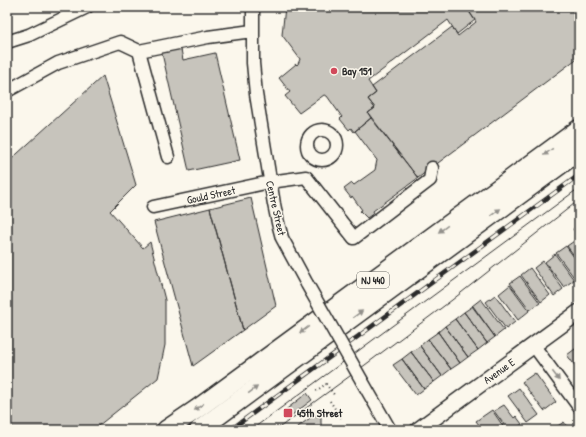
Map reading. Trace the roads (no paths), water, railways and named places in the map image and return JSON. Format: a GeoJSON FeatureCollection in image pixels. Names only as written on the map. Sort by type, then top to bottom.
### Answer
{"type":"FeatureCollection","features":[{"type":"Feature","properties":{"kind":"highway","name":"NJ 440"},"geometry":{"type":"LineString","coordinates":[[166,430],[197,409],[579,129]]}},
{"type":"Feature","properties":{"kind":"highway","name":"NJ 440"},"geometry":{"type":"LineString","coordinates":[[199,430],[579,151]]}},
{"type":"Feature","properties":{"kind":"main road","name":"Avenue E"},"geometry":{"type":"LineString","coordinates":[[418,430],[579,312]]}},
{"type":"Feature","properties":{"kind":"street"},"geometry":{"type":"LineString","coordinates":[[7,42],[29,35],[87,7]]}},
{"type":"Feature","properties":{"kind":"street","name":"Centre Street"},"geometry":{"type":"LineString","coordinates":[[253,7],[252,31],[255,86],[270,182],[282,238],[390,430]]}},
{"type":"Feature","properties":{"kind":"street"},"geometry":{"type":"LineString","coordinates":[[7,91],[58,63],[120,42],[139,51],[208,37],[252,31]]}},
{"type":"Feature","properties":{"kind":"street"},"geometry":{"type":"LineString","coordinates":[[139,51],[168,157]]}},
{"type":"Feature","properties":{"kind":"street"},"geometry":{"type":"LineString","coordinates":[[316,158],[306,177],[354,238],[430,180],[432,168]]}},
{"type":"Feature","properties":{"kind":"street","name":"Gould Street"},"geometry":{"type":"LineString","coordinates":[[153,207],[270,182],[306,177]]}},
{"type":"Feature","properties":{"kind":"street"},"geometry":{"type":"LineString","coordinates":[[534,346],[579,407]]}},
{"type":"Feature","properties":{"kind":"tram line"},"geometry":{"type":"LineString","coordinates":[[251,430],[579,188]]}},
{"type":"Feature","properties":{"kind":"tram line"},"geometry":{"type":"LineString","coordinates":[[276,430],[452,300],[579,200]]}},
{"type":"Feature","properties":{"kind":"railway"},"geometry":{"type":"LineString","coordinates":[[230,430],[579,175]]}},
{"type":"Feature","properties":{"kind":"place","name":"Bay 151"},"geometry":{"type":"Point","coordinates":[334,71]}},
{"type":"Feature","properties":{"kind":"place","name":"45th Street"},"geometry":{"type":"Point","coordinates":[288,413]}}]}
